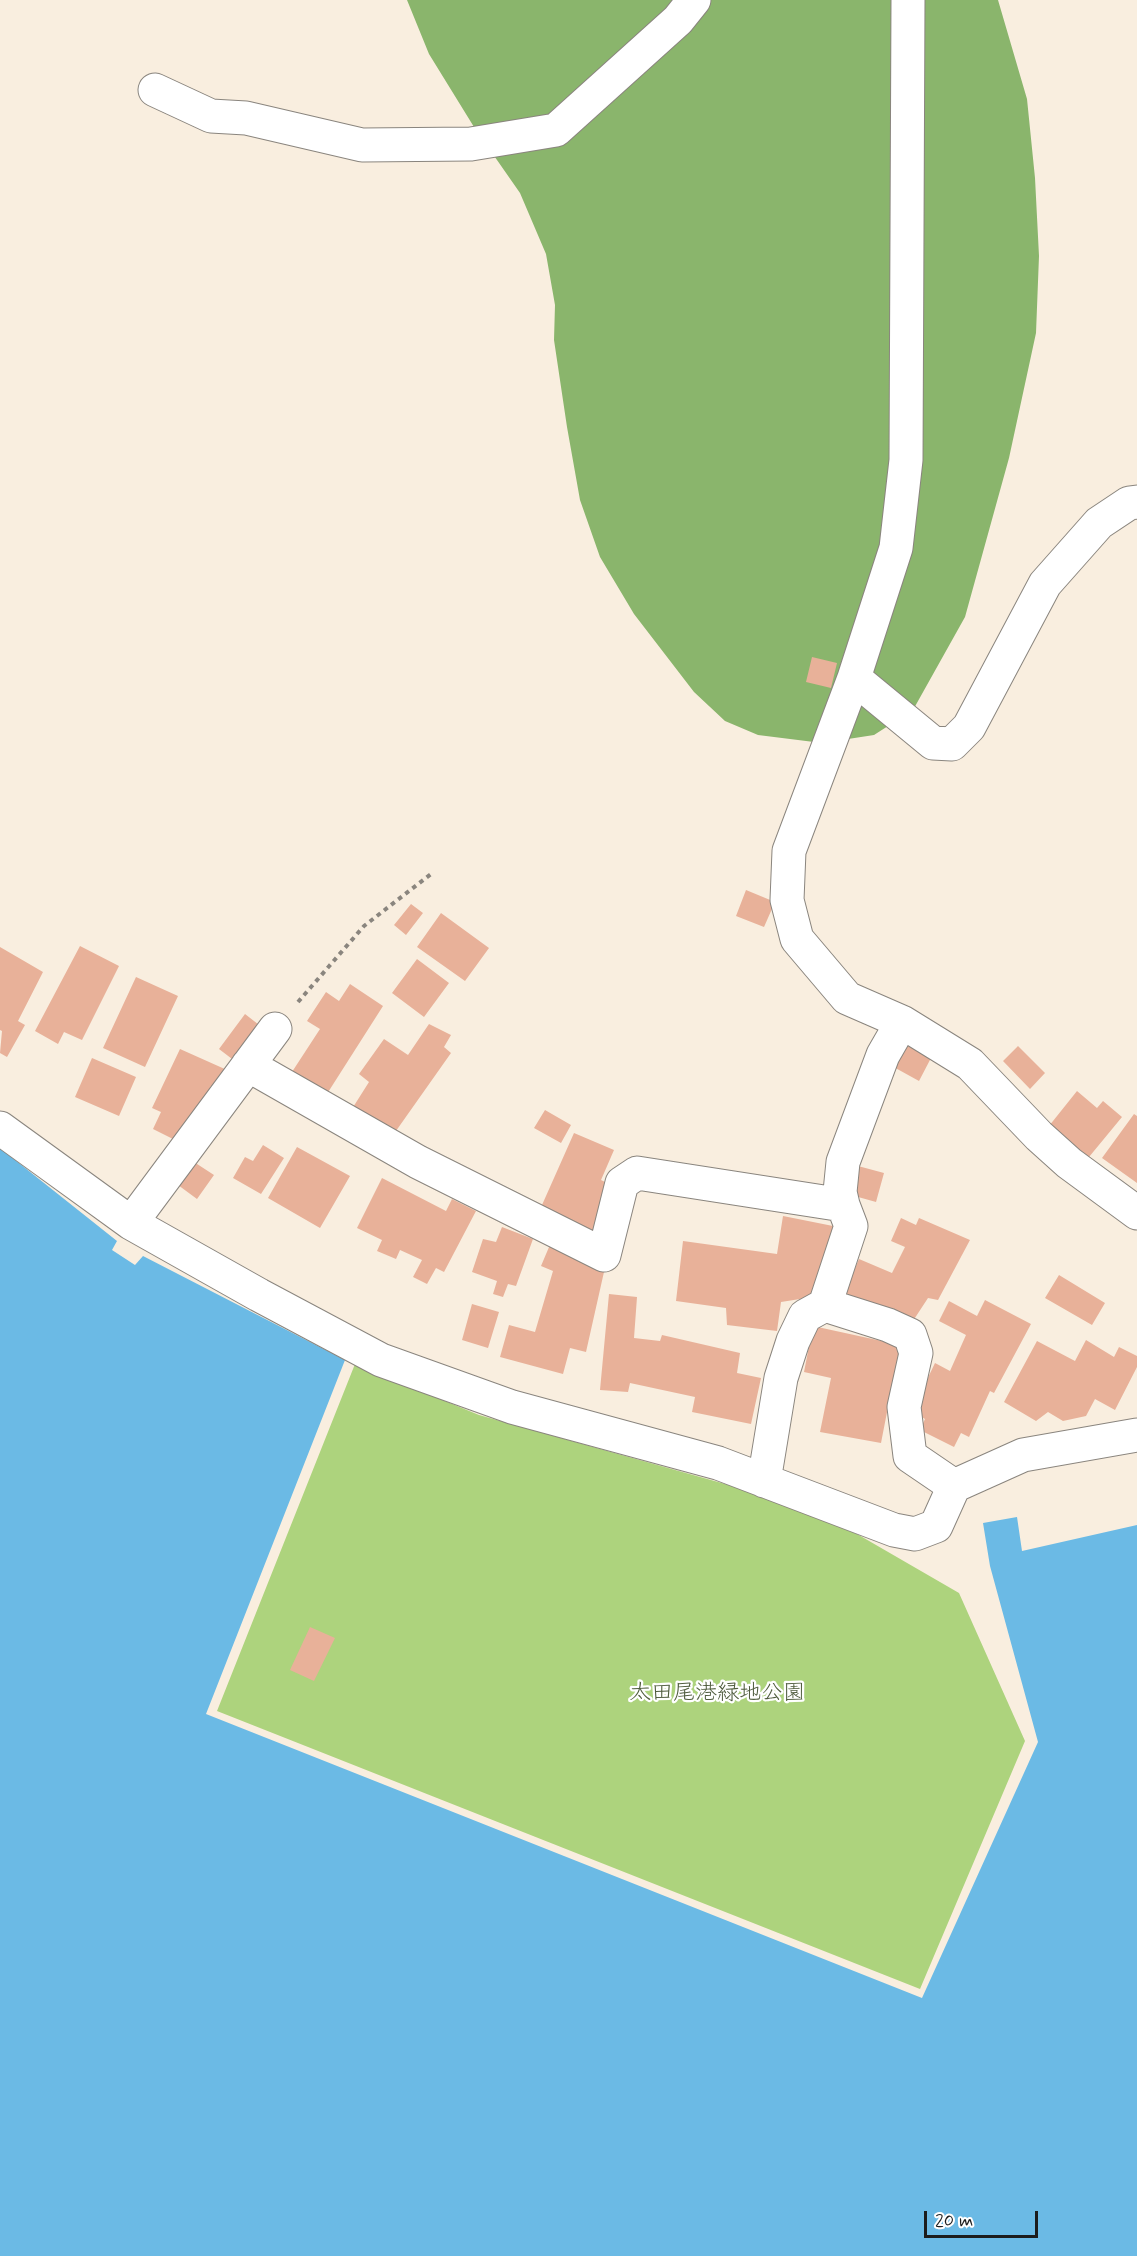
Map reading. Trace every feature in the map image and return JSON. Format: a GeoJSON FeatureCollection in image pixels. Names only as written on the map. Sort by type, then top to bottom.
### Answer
{"type":"FeatureCollection","features":[{"type":"Feature","properties":{"kind":"street"},"geometry":{"type":"LineString","coordinates":[[154,90],[211,116],[246,118],[362,145],[471,144],[556,130],[678,20],[694,0]]}},
{"type":"Feature","properties":{"kind":"street"},"geometry":{"type":"LineString","coordinates":[[908,0],[906,460],[896,548],[854,678],[789,851],[787,900],[797,939],[847,998],[902,1022],[970,1064],[1039,1136],[1070,1163],[1137,1213]]}},
{"type":"Feature","properties":{"kind":"street"},"geometry":{"type":"LineString","coordinates":[[854,678],[933,743],[952,744],[969,727],[1045,584],[1099,523],[1129,503],[1137,502]]}},
{"type":"Feature","properties":{"kind":"street"},"geometry":{"type":"LineString","coordinates":[[764,1481],[781,1378],[793,1341],[805,1316],[825,1305],[851,1226],[840,1192],[843,1162],[884,1055],[902,1022]]}},
{"type":"Feature","properties":{"kind":"street"},"geometry":{"type":"LineString","coordinates":[[131,1223],[275,1029]]}},
{"type":"Feature","properties":{"kind":"street"},"geometry":{"type":"LineString","coordinates":[[248,1065],[418,1162],[604,1255],[622,1183],[637,1173],[843,1205]]}},
{"type":"Feature","properties":{"kind":"street"},"geometry":{"type":"LineString","coordinates":[[0,1128],[131,1223],[381,1360],[512,1407],[718,1463],[894,1530],[915,1534],[936,1526],[954,1486],[1023,1455],[1137,1435]]}},
{"type":"Feature","properties":{"kind":"street"},"geometry":{"type":"LineString","coordinates":[[825,1305],[888,1325],[910,1335],[916,1353],[904,1407],[910,1456],[954,1486]]}},
{"type":"Feature","properties":{"kind":"path"},"geometry":{"type":"LineString","coordinates":[[275,1029],[364,926],[431,874]]}},
{"type":"Feature","properties":{"kind":"green space"},"geometry":{"type":"Polygon","coordinates":[[[407,0],[998,0],[1027,99],[1035,178],[1039,256],[1036,333],[1009,458],[965,617],[913,710],[874,735],[822,743],[758,735],[725,721],[694,692],[634,614],[600,557],[580,500],[554,340],[555,305],[546,254],[520,193],[474,127],[429,54],[407,0]]]}},
{"type":"Feature","properties":{"kind":"green space","name":"太田尾港緑地公園"},"geometry":{"type":"Polygon","coordinates":[[[355,1364],[479,1415],[743,1489],[857,1534],[959,1593],[1025,1741],[920,1989],[217,1711],[355,1364]]]}},
{"type":"Feature","properties":{"kind":"water"},"geometry":{"type":"Polygon","coordinates":[[[0,1148],[117,1241],[112,1250],[135,1265],[143,1256],[345,1360],[206,1714],[922,1998],[1038,1742],[990,1566],[983,1523],[1017,1517],[1022,1551],[1137,1525],[1137,2256],[0,2256],[0,1148]]]}},
{"type":"Feature","properties":{"kind":"building"},"geometry":{"type":"Polygon","coordinates":[[[812,657],[837,663],[831,688],[806,682],[812,657]]]}},
{"type":"Feature","properties":{"kind":"building"},"geometry":{"type":"Polygon","coordinates":[[[746,890],[775,902],[764,927],[736,916],[746,890]]]}},
{"type":"Feature","properties":{"kind":"building"},"geometry":{"type":"Polygon","coordinates":[[[411,904],[423,913],[406,935],[394,925],[411,904]]]}},
{"type":"Feature","properties":{"kind":"building"},"geometry":{"type":"Polygon","coordinates":[[[441,913],[489,948],[465,981],[417,947],[441,913]]]}},
{"type":"Feature","properties":{"kind":"building"},"geometry":{"type":"Polygon","coordinates":[[[80,946],[119,966],[82,1040],[64,1032],[58,1044],[35,1031],[80,946]]]}},
{"type":"Feature","properties":{"kind":"building"},"geometry":{"type":"Polygon","coordinates":[[[0,947],[43,972],[18,1021],[25,1025],[7,1057],[0,1053],[2,1031],[0,1030],[0,947]]]}},
{"type":"Feature","properties":{"kind":"building"},"geometry":{"type":"Polygon","coordinates":[[[417,959],[449,983],[424,1017],[392,993],[417,959]]]}},
{"type":"Feature","properties":{"kind":"building"},"geometry":{"type":"Polygon","coordinates":[[[136,977],[178,996],[145,1067],[103,1048],[136,977]]]}},
{"type":"Feature","properties":{"kind":"building"},"geometry":{"type":"Polygon","coordinates":[[[350,984],[383,1006],[325,1097],[290,1075],[320,1029],[307,1021],[326,992],[339,1001],[350,984]]]}},
{"type":"Feature","properties":{"kind":"building"},"geometry":{"type":"Polygon","coordinates":[[[245,1014],[263,1028],[236,1062],[219,1049],[245,1014]]]}},
{"type":"Feature","properties":{"kind":"building"},"geometry":{"type":"Polygon","coordinates":[[[429,1024],[451,1035],[444,1047],[451,1053],[391,1138],[350,1112],[369,1082],[359,1074],[384,1039],[408,1055],[429,1024]]]}},
{"type":"Feature","properties":{"kind":"building"},"geometry":{"type":"Polygon","coordinates":[[[903,1043],[931,1058],[919,1081],[890,1065],[903,1043]]]}},
{"type":"Feature","properties":{"kind":"building"},"geometry":{"type":"Polygon","coordinates":[[[1018,1046],[1045,1073],[1030,1089],[1003,1061],[1018,1046]]]}},
{"type":"Feature","properties":{"kind":"building"},"geometry":{"type":"Polygon","coordinates":[[[180,1049],[227,1070],[219,1090],[211,1086],[192,1126],[177,1141],[153,1129],[161,1112],[152,1108],[180,1049]]]}},
{"type":"Feature","properties":{"kind":"building"},"geometry":{"type":"Polygon","coordinates":[[[92,1058],[136,1077],[119,1116],[75,1097],[92,1058]]]}},
{"type":"Feature","properties":{"kind":"building"},"geometry":{"type":"Polygon","coordinates":[[[1077,1091],[1097,1108],[1103,1101],[1122,1117],[1089,1157],[1049,1126],[1077,1091]]]}},
{"type":"Feature","properties":{"kind":"building"},"geometry":{"type":"Polygon","coordinates":[[[545,1110],[571,1125],[561,1143],[534,1128],[545,1110]]]}},
{"type":"Feature","properties":{"kind":"building"},"geometry":{"type":"Polygon","coordinates":[[[1134,1114],[1137,1116],[1137,1183],[1102,1158],[1134,1114]]]}},
{"type":"Feature","properties":{"kind":"building"},"geometry":{"type":"Polygon","coordinates":[[[574,1133],[614,1150],[601,1180],[617,1188],[592,1239],[538,1214],[574,1133]]]}},
{"type":"Feature","properties":{"kind":"building"},"geometry":{"type":"Polygon","coordinates":[[[263,1145],[284,1158],[261,1194],[233,1178],[245,1157],[253,1161],[263,1145]]]}},
{"type":"Feature","properties":{"kind":"building"},"geometry":{"type":"Polygon","coordinates":[[[297,1147],[350,1176],[320,1228],[268,1198],[297,1147]]]}},
{"type":"Feature","properties":{"kind":"building"},"geometry":{"type":"Polygon","coordinates":[[[194,1162],[214,1175],[197,1199],[178,1185],[194,1162]]]}},
{"type":"Feature","properties":{"kind":"building"},"geometry":{"type":"Polygon","coordinates":[[[858,1166],[884,1173],[876,1202],[851,1195],[858,1166]]]}},
{"type":"Feature","properties":{"kind":"building"},"geometry":{"type":"Polygon","coordinates":[[[382,1178],[446,1211],[452,1199],[476,1211],[444,1272],[436,1268],[427,1284],[413,1277],[422,1260],[400,1250],[396,1259],[377,1251],[382,1240],[357,1228],[382,1178]]]}},
{"type":"Feature","properties":{"kind":"building"},"geometry":{"type":"Polygon","coordinates":[[[783,1216],[843,1228],[819,1296],[781,1302],[777,1331],[727,1325],[726,1308],[676,1301],[683,1241],[777,1254],[783,1216]]]}},
{"type":"Feature","properties":{"kind":"building"},"geometry":{"type":"Polygon","coordinates":[[[901,1218],[916,1225],[919,1218],[970,1240],[938,1300],[928,1298],[909,1327],[842,1298],[859,1259],[892,1273],[905,1247],[891,1241],[901,1218]]]}},
{"type":"Feature","properties":{"kind":"building"},"geometry":{"type":"Polygon","coordinates":[[[502,1227],[533,1239],[516,1286],[508,1284],[503,1297],[493,1294],[497,1281],[472,1272],[483,1239],[496,1242],[502,1227]]]}},
{"type":"Feature","properties":{"kind":"building"},"geometry":{"type":"Polygon","coordinates":[[[552,1240],[606,1263],[586,1352],[570,1348],[563,1374],[500,1357],[509,1325],[535,1332],[553,1271],[541,1266],[552,1240]]]}},
{"type":"Feature","properties":{"kind":"building"},"geometry":{"type":"Polygon","coordinates":[[[1059,1275],[1105,1303],[1092,1325],[1045,1298],[1059,1275]]]}},
{"type":"Feature","properties":{"kind":"building"},"geometry":{"type":"Polygon","coordinates":[[[609,1294],[637,1297],[634,1338],[660,1341],[662,1335],[740,1353],[737,1373],[761,1378],[751,1424],[692,1412],[695,1397],[630,1383],[628,1392],[600,1390],[609,1294]]]}},
{"type":"Feature","properties":{"kind":"building"},"geometry":{"type":"Polygon","coordinates":[[[985,1300],[1031,1324],[994,1393],[990,1391],[969,1437],[961,1433],[954,1447],[920,1430],[925,1419],[912,1411],[935,1363],[950,1371],[966,1335],[939,1321],[949,1301],[977,1316],[985,1300]]]}},
{"type":"Feature","properties":{"kind":"building"},"geometry":{"type":"Polygon","coordinates":[[[472,1304],[499,1312],[488,1348],[462,1340],[472,1304]]]}},
{"type":"Feature","properties":{"kind":"building"},"geometry":{"type":"Polygon","coordinates":[[[813,1326],[900,1345],[881,1443],[820,1432],[831,1378],[804,1372],[813,1326]]]}},
{"type":"Feature","properties":{"kind":"building"},"geometry":{"type":"Polygon","coordinates":[[[1086,1340],[1114,1357],[1119,1347],[1137,1356],[1137,1367],[1115,1410],[1095,1399],[1086,1416],[1063,1421],[1048,1412],[1036,1421],[1004,1402],[1037,1341],[1075,1361],[1086,1340]]]}},
{"type":"Feature","properties":{"kind":"building"},"geometry":{"type":"Polygon","coordinates":[[[310,1627],[335,1638],[314,1681],[290,1670],[310,1627]]]}}]}
